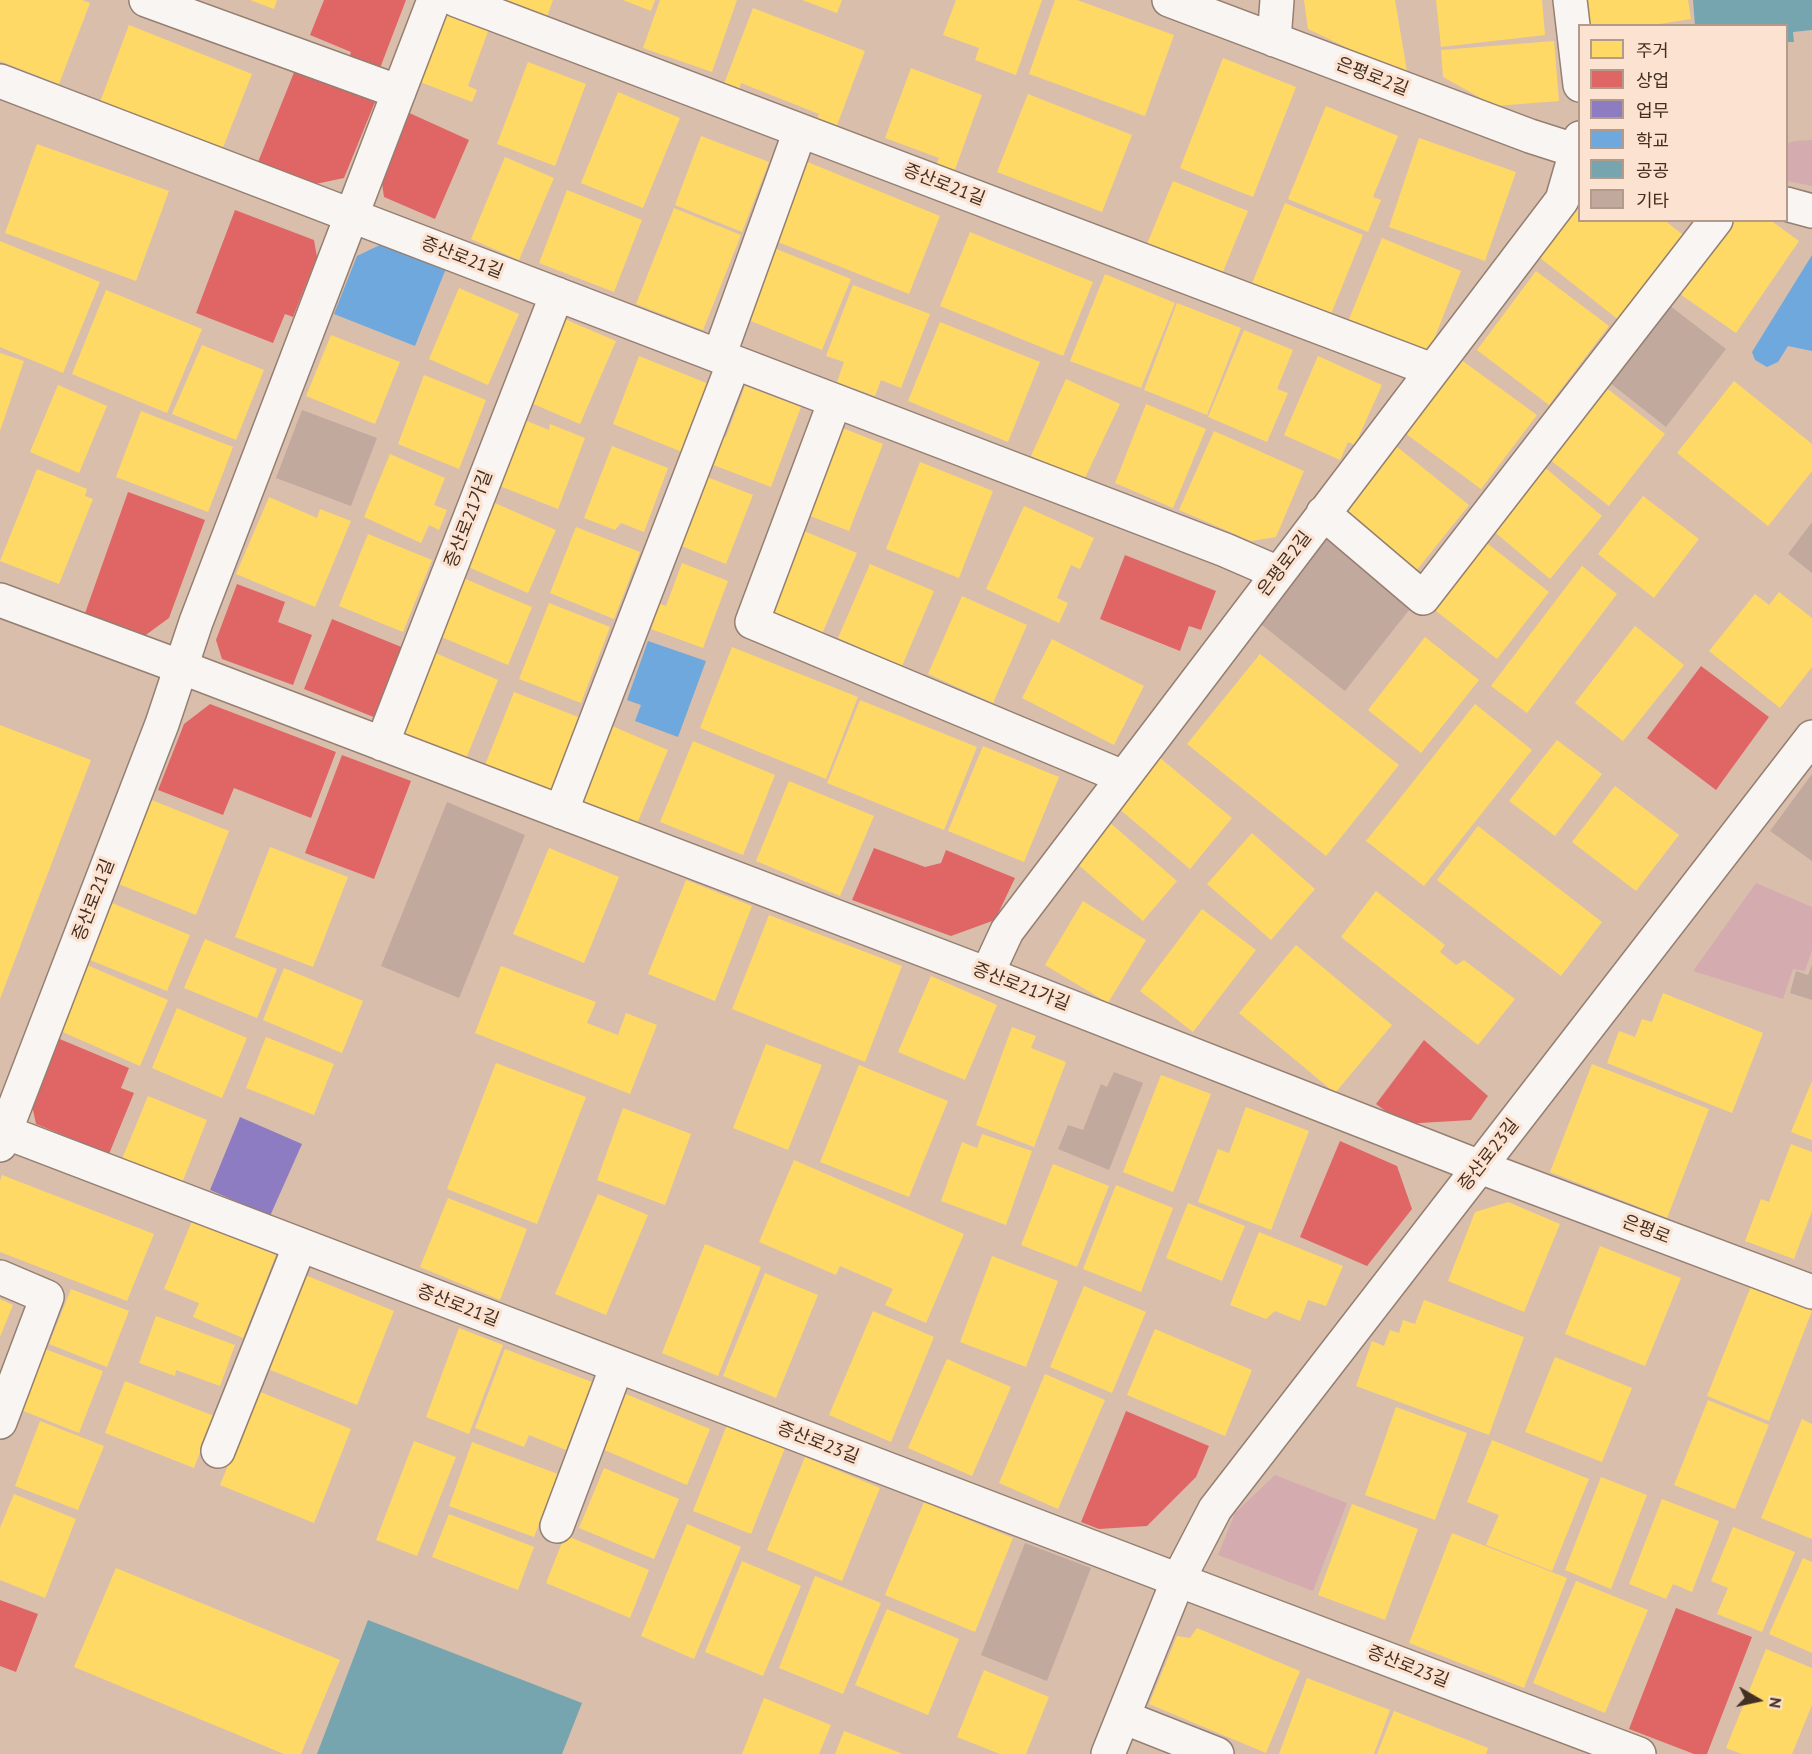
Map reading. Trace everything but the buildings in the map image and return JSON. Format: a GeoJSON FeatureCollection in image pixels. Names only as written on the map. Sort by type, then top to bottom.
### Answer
{"type":"FeatureCollection","features":[{"type":"Feature","properties":{"kind":"street"},"geometry":{"type":"LineString","coordinates":[[146,0],[399,92]]}},
{"type":"Feature","properties":{"kind":"street","name":"증산로21길"},"geometry":{"type":"LineString","coordinates":[[434,0],[196,622],[158,735],[2,1136],[300,1245],[617,1366]]}},
{"type":"Feature","properties":{"kind":"street","name":"증산로21길"},"geometry":{"type":"LineString","coordinates":[[456,0],[1432,370]]}},
{"type":"Feature","properties":{"kind":"street","name":"은평로2길"},"geometry":{"type":"LineString","coordinates":[[1169,0],[1530,136],[1578,147]]}},
{"type":"Feature","properties":{"kind":"street"},"geometry":{"type":"LineString","coordinates":[[1274,40],[1277,0]]}},
{"type":"Feature","properties":{"kind":"street"},"geometry":{"type":"LineString","coordinates":[[1570,0],[1578,68]]}},
{"type":"Feature","properties":{"kind":"street","name":"증산로21길"},"geometry":{"type":"LineString","coordinates":[[0,81],[1225,550],[1278,573]]}},
{"type":"Feature","properties":{"kind":"street"},"geometry":{"type":"LineString","coordinates":[[561,812],[727,359],[800,131]]}},
{"type":"Feature","properties":{"kind":"street","name":"은평로2길"},"geometry":{"type":"LineString","coordinates":[[987,974],[1006,931],[1562,200],[1578,150]]}},
{"type":"Feature","properties":{"kind":"street"},"geometry":{"type":"LineString","coordinates":[[1788,205],[1812,211]]}},
{"type":"Feature","properties":{"kind":"street"},"geometry":{"type":"LineString","coordinates":[[1323,513],[1423,598],[1714,222]]}},
{"type":"Feature","properties":{"kind":"street","name":"증산로21가길"},"geometry":{"type":"LineString","coordinates":[[382,744],[557,294]]}},
{"type":"Feature","properties":{"kind":"street"},"geometry":{"type":"LineString","coordinates":[[836,401],[752,622],[1123,777]]}},
{"type":"Feature","properties":{"kind":"street"},"geometry":{"type":"LineString","coordinates":[[0,600],[181,667]]}},
{"type":"Feature","properties":{"kind":"street","name":"증산로21가길"},"geometry":{"type":"LineString","coordinates":[[181,667],[987,974],[1480,1167]]}},
{"type":"Feature","properties":{"kind":"street","name":"증산로23길"},"geometry":{"type":"LineString","coordinates":[[1108,1754],[1178,1580],[1215,1509],[1812,737]]}},
{"type":"Feature","properties":{"kind":"street","name":"은평로"},"geometry":{"type":"LineString","coordinates":[[1480,1167],[1812,1292]]}},
{"type":"Feature","properties":{"kind":"street"},"geometry":{"type":"LineString","coordinates":[[218,1451],[300,1245]]}},
{"type":"Feature","properties":{"kind":"street"},"geometry":{"type":"LineString","coordinates":[[0,1277],[47,1297],[0,1422]]}},
{"type":"Feature","properties":{"kind":"street"},"geometry":{"type":"LineString","coordinates":[[557,1526],[617,1366]]}},
{"type":"Feature","properties":{"kind":"street","name":"증산로23길"},"geometry":{"type":"LineString","coordinates":[[617,1366],[1178,1580],[1590,1746],[1639,1754]]}},
{"type":"Feature","properties":{"kind":"street"},"geometry":{"type":"LineString","coordinates":[[1123,1717],[1217,1754]]}},
{"type":"Feature","properties":{"kind":"shaded area"},"geometry":{"type":"Polygon","coordinates":[[[1812,140],[1812,186],[1788,181],[1788,144],[1812,140]]]}},
{"type":"Feature","properties":{"kind":"shaded area"},"geometry":{"type":"Polygon","coordinates":[[[1756,883],[1812,907],[1812,950],[1805,971],[1793,969],[1783,999],[1693,971],[1756,883]]]}},
{"type":"Feature","properties":{"kind":"shaded area"},"geometry":{"type":"Polygon","coordinates":[[[1275,1475],[1347,1503],[1313,1591],[1218,1555],[1235,1513],[1275,1475]]]}}]}
